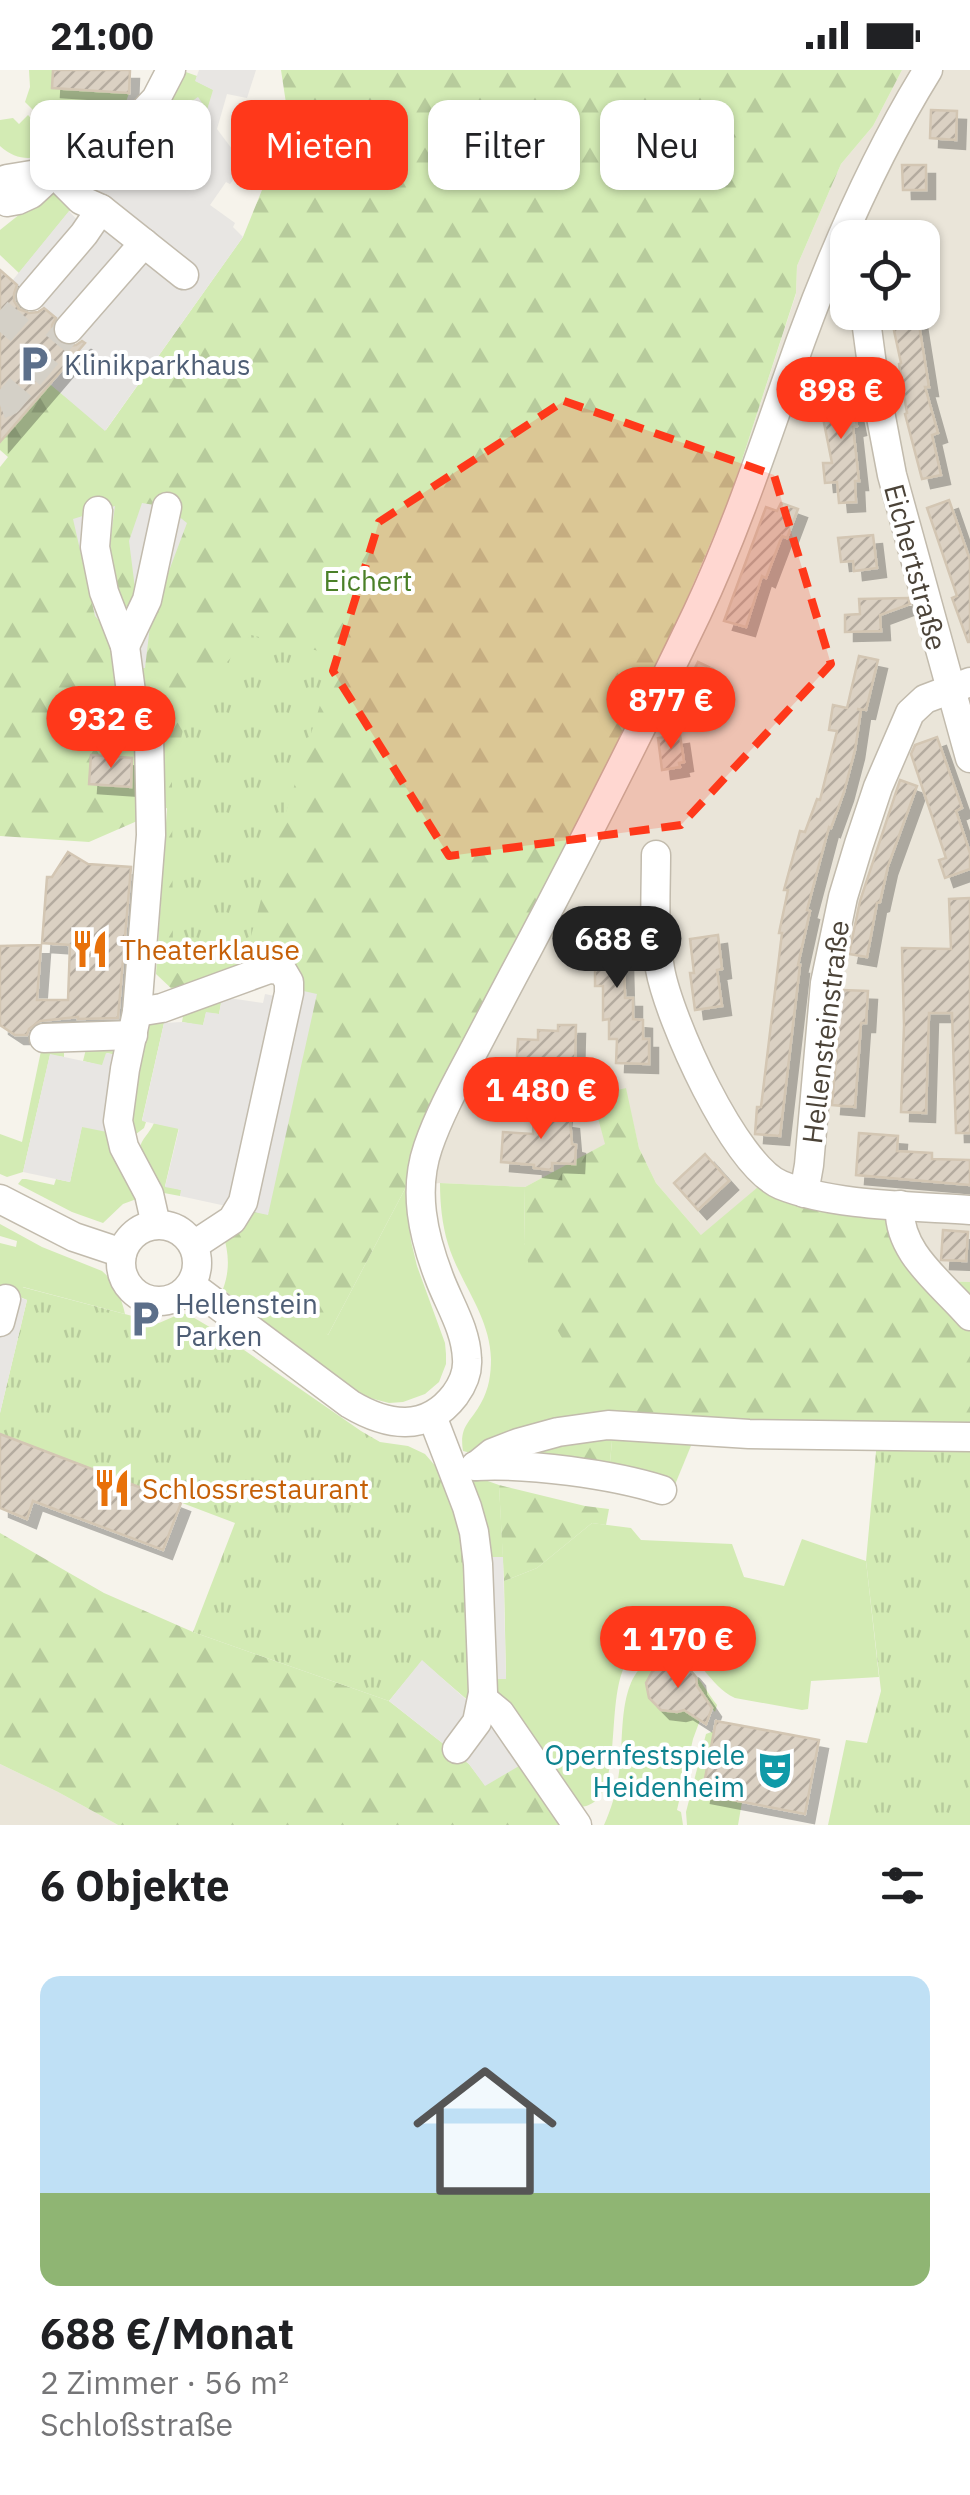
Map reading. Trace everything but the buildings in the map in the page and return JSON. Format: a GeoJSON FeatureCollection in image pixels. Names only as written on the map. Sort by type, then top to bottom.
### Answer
{"type":"FeatureCollection","features":[{"type":"Feature","properties":{"kind":"street"},"geometry":{"type":"LineString","coordinates":[[856,220],[893,130],[928,70]]}},
{"type":"Feature","properties":{"kind":"street"},"geometry":{"type":"LineString","coordinates":[[154,100],[167,73]]}},
{"type":"Feature","properties":{"kind":"street"},"geometry":{"type":"LineString","coordinates":[[4,190],[18,200],[36,190]]}},
{"type":"Feature","properties":{"kind":"street"},"geometry":{"type":"LineString","coordinates":[[74,190],[76,196],[100,209],[184,274]]}},
{"type":"Feature","properties":{"kind":"street"},"geometry":{"type":"LineString","coordinates":[[30,296],[84,234],[100,209]]}},
{"type":"Feature","properties":{"kind":"street"},"geometry":{"type":"LineString","coordinates":[[69,329],[144,243]]}},
{"type":"Feature","properties":{"kind":"street"},"geometry":{"type":"LineString","coordinates":[[191,1285],[375,1418],[414,1422],[432,1416],[460,1388],[467,1369],[462,1334],[422,1227],[420,1184],[428,1145],[455,1086],[583,846],[698,612],[746,498],[830,274]]}},
{"type":"Feature","properties":{"kind":"street"},"geometry":{"type":"LineString","coordinates":[[818,298],[830,303]]}},
{"type":"Feature","properties":{"kind":"street","name":"Eichertstraße"},"geometry":{"type":"LineString","coordinates":[[867,330],[892,474],[960,686],[970,758]]}},
{"type":"Feature","properties":{"kind":"street"},"geometry":{"type":"LineString","coordinates":[[126,646],[147,600],[167,507]]}},
{"type":"Feature","properties":{"kind":"street"},"geometry":{"type":"LineString","coordinates":[[98,511],[95,547],[104,592],[126,646],[134,715],[148,736],[152,818],[135,1023],[118,1122],[124,1148],[149,1194],[156,1224]]}},
{"type":"Feature","properties":{"kind":"street","name":"Hellensteinstraße"},"geometry":{"type":"LineString","coordinates":[[804,1192],[826,983],[848,879],[878,787],[910,713],[925,699],[960,686]]}},
{"type":"Feature","properties":{"kind":"street"},"geometry":{"type":"LineString","coordinates":[[656,855],[660,971],[688,1052],[726,1124],[762,1172],[780,1184],[841,1199],[970,1210]]}},
{"type":"Feature","properties":{"kind":"street"},"geometry":{"type":"LineString","coordinates":[[44,1038],[135,1023],[162,1008],[268,969],[282,970],[289,982],[289,993],[246,1195],[232,1220],[194,1245]]}},
{"type":"Feature","properties":{"kind":"street"},"geometry":{"type":"LineString","coordinates":[[0,1199],[74,1237],[122,1253]]}},
{"type":"Feature","properties":{"kind":"street"},"geometry":{"type":"LineString","coordinates":[[900,1205],[900,1226],[908,1246],[970,1316]]}},
{"type":"Feature","properties":{"kind":"street"},"geometry":{"type":"LineString","coordinates":[[156,1224],[178,1229],[194,1245],[198,1264],[191,1285],[148,1310],[122,1273],[126,1245],[135,1233],[156,1224]]}},
{"type":"Feature","properties":{"kind":"street"},"geometry":{"type":"LineString","coordinates":[[432,1416],[465,1468],[467,1507],[476,1546],[482,1699],[477,1722],[457,1750]]}},
{"type":"Feature","properties":{"kind":"street"},"geometry":{"type":"LineString","coordinates":[[465,1468],[518,1443],[608,1425],[749,1434],[970,1437]]}},
{"type":"Feature","properties":{"kind":"street"},"geometry":{"type":"LineString","coordinates":[[465,1468],[509,1467],[603,1476],[662,1490]]}},
{"type":"Feature","properties":{"kind":"street"},"geometry":{"type":"LineString","coordinates":[[482,1699],[500,1713],[577,1825]]}},
{"type":"Feature","properties":{"kind":"highlighted area"},"geometry":{"type":"Polygon","coordinates":[[[564,401],[774,475],[831,664],[681,825],[449,856],[333,671],[379,522],[564,401]]]}},
{"type":"Feature","properties":{"kind":"shaded area"},"geometry":{"type":"Polygon","coordinates":[[[199,70],[256,70],[247,98],[227,94],[217,129],[231,148],[231,183],[226,182],[210,205],[235,223],[233,227],[243,237],[105,431],[50,384],[84,343],[12,281],[69,211],[78,221],[81,214],[66,193],[70,190],[211,190],[213,90],[195,81],[199,70]]]}},
{"type":"Feature","properties":{"kind":"shaded area"},"geometry":{"type":"Polygon","coordinates":[[[902,70],[970,70],[970,1282],[944,1281],[701,1235],[656,1183],[639,1148],[625,1088],[606,1144],[525,1187],[440,1183],[406,1187],[415,1141],[428,1112],[639,712],[730,497],[796,294],[797,266],[841,164],[873,126],[902,70]]]}},
{"type":"Feature","properties":{"kind":"shaded area"},"geometry":{"type":"Polygon","coordinates":[[[142,503],[167,507],[187,523],[155,608],[145,668],[120,671],[110,633],[95,616],[73,519],[115,506],[110,543],[112,570],[119,604],[125,607],[133,605],[136,596],[129,541],[142,503]]]}},
{"type":"Feature","properties":{"kind":"shaded area"},"geometry":{"type":"Polygon","coordinates":[[[281,986],[317,994],[268,1215],[180,1196],[181,1190],[165,1187],[179,1129],[142,1121],[164,1023],[203,1025],[206,1012],[219,1014],[222,997],[263,1003],[265,994],[279,997],[281,986]]]}},
{"type":"Feature","properties":{"kind":"shaded area"},"geometry":{"type":"Polygon","coordinates":[[[106,1053],[121,1056],[112,1133],[82,1127],[70,1182],[23,1172],[50,1054],[102,1065],[106,1053]]]}},
{"type":"Feature","properties":{"kind":"shaded area"},"geometry":{"type":"Polygon","coordinates":[[[0,1290],[27,1300],[0,1413],[0,1290]]]}},
{"type":"Feature","properties":{"kind":"shaded area"},"geometry":{"type":"Polygon","coordinates":[[[490,1557],[503,1557],[506,1679],[493,1679],[490,1557]]]}},
{"type":"Feature","properties":{"kind":"shaded area"},"geometry":{"type":"Polygon","coordinates":[[[422,1660],[490,1721],[519,1766],[485,1786],[469,1764],[389,1701],[422,1660]]]}},
{"type":"Feature","properties":{"kind":"shaded area"},"geometry":{"type":"Polygon","coordinates":[[[0,1764],[58,1792],[118,1825],[0,1825],[0,1764]]]}},
{"type":"Feature","properties":{"kind":"green space"},"geometry":{"type":"Polygon","coordinates":[[[29,70],[53,70],[129,93],[127,100],[30,100],[30,107],[25,102],[30,87],[29,70]]]}},
{"type":"Feature","properties":{"kind":"green space","name":"Eichert"},"geometry":{"type":"Polygon","coordinates":[[[281,70],[902,70],[873,126],[841,164],[797,266],[796,293],[730,497],[639,712],[428,1112],[415,1141],[406,1187],[328,1335],[236,1258],[232,1238],[245,1228],[250,1211],[268,1214],[296,989],[290,959],[275,955],[173,990],[156,974],[167,808],[89,842],[0,836],[0,467],[8,457],[0,450],[0,442],[50,384],[106,430],[243,237],[262,190],[408,190],[408,100],[286,100],[281,70]]]}},
{"type":"Feature","properties":{"kind":"green space"},"geometry":{"type":"Polygon","coordinates":[[[183,71],[197,76],[196,81],[214,90],[211,100],[165,100],[183,71]]]}},
{"type":"Feature","properties":{"kind":"green space"},"geometry":{"type":"Polygon","coordinates":[[[30,117],[30,157],[13,155],[0,146],[0,120],[13,118],[19,124],[30,117]]]}},
{"type":"Feature","properties":{"kind":"green space"},"geometry":{"type":"Polygon","coordinates":[[[59,190],[64,190],[76,203],[19,273],[0,255],[0,230],[59,190]]]}},
{"type":"Feature","properties":{"kind":"green space"},"geometry":{"type":"Polygon","coordinates":[[[251,635],[336,655],[248,947],[182,976],[173,970],[172,781],[188,706],[251,635]]]}},
{"type":"Feature","properties":{"kind":"green space"},"geometry":{"type":"Polygon","coordinates":[[[223,994],[219,1014],[206,1013],[165,1186],[182,1190],[180,1196],[164,1193],[140,1148],[154,1123],[173,1127],[198,1025],[182,1022],[184,1010],[223,994]]]}},
{"type":"Feature","properties":{"kind":"green space"},"geometry":{"type":"Polygon","coordinates":[[[163,1015],[167,1022],[142,1120],[146,1122],[136,1134],[131,1112],[146,1024],[163,1015]]]}},
{"type":"Feature","properties":{"kind":"green space"},"geometry":{"type":"Polygon","coordinates":[[[116,1045],[121,1056],[107,1053],[112,1133],[142,1197],[123,1204],[103,1223],[18,1184],[22,1179],[54,1185],[56,1179],[70,1182],[95,1064],[83,1061],[86,1049],[116,1045]]]}},
{"type":"Feature","properties":{"kind":"green space"},"geometry":{"type":"Polygon","coordinates":[[[60,1049],[64,1057],[50,1055],[23,1172],[7,1177],[0,1174],[0,1134],[22,1142],[41,1051],[60,1049]]]}},
{"type":"Feature","properties":{"kind":"green space"},"geometry":{"type":"Polygon","coordinates":[[[626,1088],[639,1148],[656,1183],[701,1235],[758,1187],[777,1197],[891,1216],[944,1281],[970,1282],[970,1433],[610,1420],[534,1290],[524,1243],[525,1187],[605,1144],[592,1096],[626,1088]]]}},
{"type":"Feature","properties":{"kind":"green space"},"geometry":{"type":"Polygon","coordinates":[[[440,1183],[525,1187],[524,1243],[610,1420],[471,1453],[463,1451],[464,1430],[486,1392],[491,1359],[486,1328],[448,1244],[440,1183]]]}},
{"type":"Feature","properties":{"kind":"green space"},"geometry":{"type":"Polygon","coordinates":[[[406,1187],[411,1241],[445,1343],[446,1364],[439,1382],[425,1394],[389,1403],[362,1396],[223,1289],[228,1262],[223,1234],[250,1211],[245,1228],[328,1335],[406,1187]]]}},
{"type":"Feature","properties":{"kind":"green space"},"geometry":{"type":"Polygon","coordinates":[[[0,1224],[42,1247],[102,1271],[117,1291],[125,1314],[23,1287],[20,1297],[0,1290],[0,1243],[16,1247],[17,1241],[0,1236],[0,1224]]]}},
{"type":"Feature","properties":{"kind":"green space"},"geometry":{"type":"Polygon","coordinates":[[[22,1287],[159,1323],[182,1313],[191,1316],[361,1431],[380,1442],[408,1446],[425,1454],[438,1469],[463,1531],[471,1703],[422,1661],[389,1701],[193,1632],[235,1523],[0,1434],[0,1413],[27,1300],[20,1297],[22,1287]]]}},
{"type":"Feature","properties":{"kind":"green space"},"geometry":{"type":"Polygon","coordinates":[[[613,1430],[695,1436],[674,1487],[609,1473],[613,1430]]]}},
{"type":"Feature","properties":{"kind":"green space"},"geometry":{"type":"Polygon","coordinates":[[[613,1430],[609,1473],[525,1463],[540,1441],[613,1430]]]}},
{"type":"Feature","properties":{"kind":"green space"},"geometry":{"type":"Polygon","coordinates":[[[878,1430],[970,1433],[970,1825],[828,1825],[846,1740],[867,1743],[881,1691],[866,1561],[878,1430]]]}},
{"type":"Feature","properties":{"kind":"green space"},"geometry":{"type":"Polygon","coordinates":[[[465,1473],[499,1485],[503,1557],[490,1557],[465,1473]]]}},
{"type":"Feature","properties":{"kind":"green space"},"geometry":{"type":"Polygon","coordinates":[[[499,1485],[609,1509],[606,1525],[592,1523],[537,1568],[504,1581],[499,1485]]]}},
{"type":"Feature","properties":{"kind":"green space"},"geometry":{"type":"Polygon","coordinates":[[[592,1523],[631,1528],[641,1540],[732,1544],[744,1577],[784,1586],[802,1539],[866,1561],[879,1677],[811,1681],[808,1709],[802,1710],[735,1698],[681,1650],[670,1646],[642,1647],[626,1663],[618,1689],[607,1781],[596,1801],[575,1807],[497,1696],[493,1679],[506,1678],[504,1581],[537,1568],[592,1523]]]}},
{"type":"Feature","properties":{"kind":"green space"},"geometry":{"type":"Polygon","coordinates":[[[0,1533],[104,1593],[193,1632],[389,1701],[469,1764],[485,1785],[490,1721],[569,1825],[118,1825],[0,1764],[0,1533]]]}},
{"type":"Feature","properties":{"kind":"green space"},"geometry":{"type":"Polygon","coordinates":[[[655,1657],[678,1661],[686,1666],[695,1675],[684,1665],[671,1661],[659,1666],[646,1683],[658,1707],[669,1712],[684,1710],[700,1720],[677,1810],[683,1825],[604,1825],[618,1780],[625,1704],[634,1676],[655,1657]]]}},
{"type":"Feature","properties":{"kind":"green space"},"geometry":{"type":"Polygon","coordinates":[[[695,1675],[717,1705],[715,1712],[698,1688],[695,1675]]]}},
{"type":"Feature","properties":{"kind":"green space"},"geometry":{"type":"Polygon","coordinates":[[[714,1731],[702,1793],[742,1802],[738,1825],[687,1825],[686,1812],[706,1734],[714,1731]]]}},
{"type":"Feature","properties":{"kind":"tunnel"},"geometry":{"type":"LineString","coordinates":[[0,332],[31,296]]}},
{"type":"Feature","properties":{"kind":"tunnel"},"geometry":{"type":"LineString","coordinates":[[0,405],[8,402],[69,329]]}},
{"type":"Feature","properties":{"kind":"place","name":"Klinikparkhaus"},"geometry":{"type":"Point","coordinates":[34,364]}},
{"type":"Feature","properties":{"kind":"place","name":"Theaterklause"},"geometry":{"type":"Point","coordinates":[90,949]}},
{"type":"Feature","properties":{"kind":"place","name":"Hellenstein Parken"},"geometry":{"type":"Point","coordinates":[145,1319]}},
{"type":"Feature","properties":{"kind":"place","name":"Schlossrestaurant"},"geometry":{"type":"Point","coordinates":[112,1488]}},
{"type":"Feature","properties":{"kind":"place","name":"Opernfestspiele Heidenheim"},"geometry":{"type":"Point","coordinates":[775,1770]}}]}
